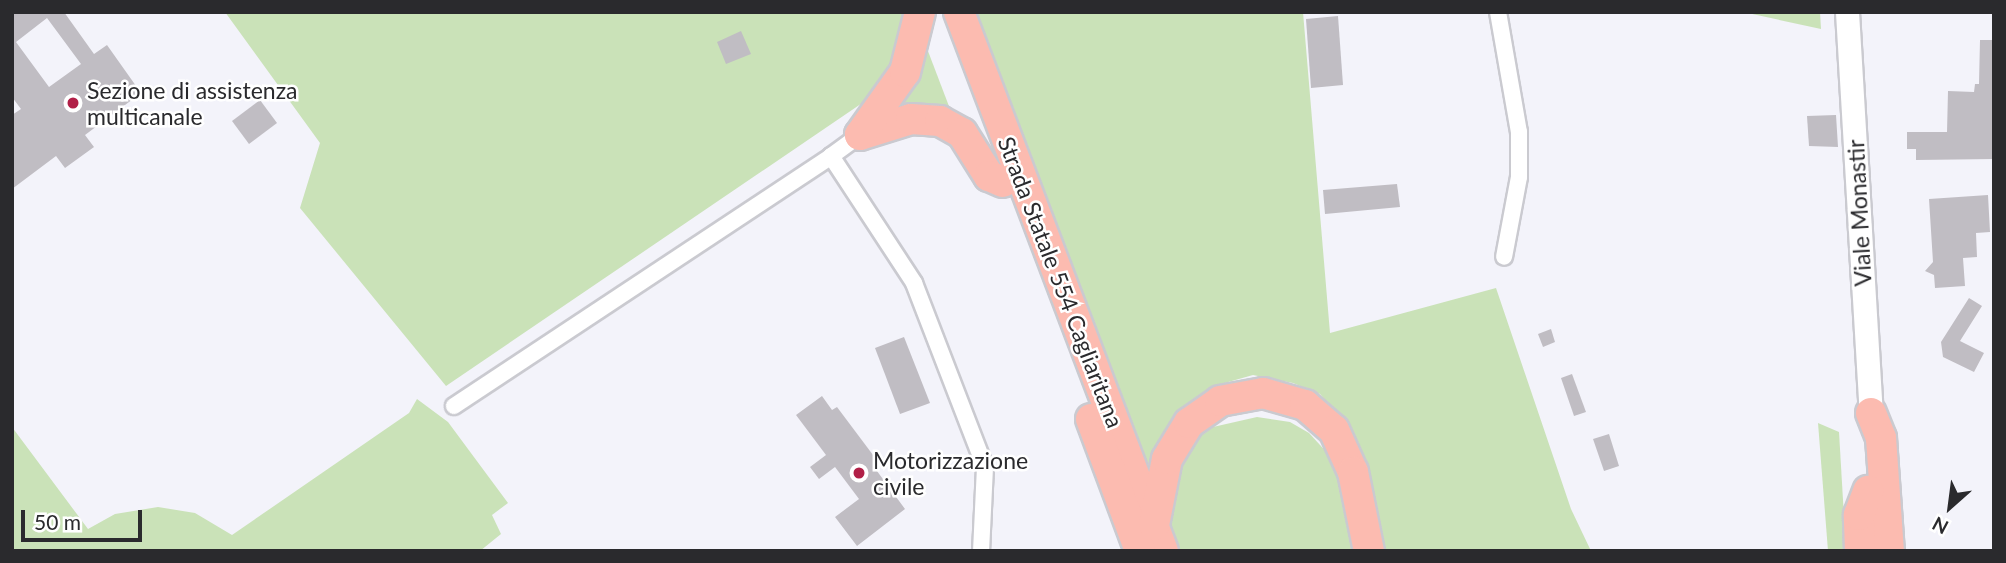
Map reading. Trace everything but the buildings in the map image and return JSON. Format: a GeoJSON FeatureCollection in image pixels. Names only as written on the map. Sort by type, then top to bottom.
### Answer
{"type":"FeatureCollection","features":[{"type":"Feature","properties":{"kind":"highway"},"geometry":{"type":"LineString","coordinates":[[860,135],[905,72],[920,12]]}},
{"type":"Feature","properties":{"kind":"highway","name":"Strada Statale 554 Cagliaritana"},"geometry":{"type":"LineString","coordinates":[[939,12],[1003,181],[1152,542]]}},
{"type":"Feature","properties":{"kind":"highway","name":"Strada Statale 554 Cagliaritana"},"geometry":{"type":"LineString","coordinates":[[959,12],[1152,542]]}},
{"type":"Feature","properties":{"kind":"highway"},"geometry":{"type":"LineString","coordinates":[[860,135],[911,119],[940,121],[962,133],[989,176],[1003,181]]}},
{"type":"Feature","properties":{"kind":"highway"},"geometry":{"type":"LineString","coordinates":[[1152,542],[1167,459],[1189,423],[1220,401],[1263,393],[1305,405],[1334,430],[1353,472],[1369,551]]}},
{"type":"Feature","properties":{"kind":"highway"},"geometry":{"type":"LineString","coordinates":[[1871,413],[1865,441],[1889,551]]}},
{"type":"Feature","properties":{"kind":"highway"},"geometry":{"type":"LineString","coordinates":[[1860,551],[1858,515],[1877,491]]}},
{"type":"Feature","properties":{"kind":"highway"},"geometry":{"type":"LineString","coordinates":[[1871,551],[1877,491]]}},
{"type":"Feature","properties":{"kind":"highway"},"geometry":{"type":"LineString","coordinates":[[1877,491],[1898,513],[1900,551]]}},
{"type":"Feature","properties":{"kind":"main road","name":"Viale Monastir"},"geometry":{"type":"LineString","coordinates":[[1847,12],[1871,413]]}},
{"type":"Feature","properties":{"kind":"street"},"geometry":{"type":"LineString","coordinates":[[1498,12],[1519,132],[1519,177],[1504,257]]}},
{"type":"Feature","properties":{"kind":"street"},"geometry":{"type":"LineString","coordinates":[[454,407],[860,135]]}},
{"type":"Feature","properties":{"kind":"street"},"geometry":{"type":"LineString","coordinates":[[831,156],[914,283],[971,430],[985,467],[981,551]]}},
{"type":"Feature","properties":{"kind":"green space"},"geometry":{"type":"Polygon","coordinates":[[[225,12],[911,12],[897,62],[874,95],[446,386],[300,208],[320,143],[225,12]]]}},
{"type":"Feature","properties":{"kind":"green space"},"geometry":{"type":"Polygon","coordinates":[[[977,12],[1303,12],[1330,333],[1496,288],[1571,509],[1591,551],[1386,551],[1372,485],[1345,424],[1320,394],[1293,383],[1253,375],[1214,386],[1180,410],[1150,473],[977,12]]]}},
{"type":"Feature","properties":{"kind":"green space"},"geometry":{"type":"Polygon","coordinates":[[[1743,12],[1820,12],[1821,29],[1743,12]]]}},
{"type":"Feature","properties":{"kind":"green space"},"geometry":{"type":"Polygon","coordinates":[[[923,38],[955,122],[901,117],[892,100],[923,38]]]}},
{"type":"Feature","properties":{"kind":"green space"},"geometry":{"type":"Polygon","coordinates":[[[417,399],[448,422],[508,503],[492,515],[501,534],[480,551],[12,551],[12,427],[88,529],[115,514],[158,507],[195,513],[232,535],[409,413],[417,399]]]}},
{"type":"Feature","properties":{"kind":"green space"},"geometry":{"type":"Polygon","coordinates":[[[1257,417],[1290,422],[1309,433],[1331,457],[1346,485],[1358,551],[1176,551],[1168,524],[1172,475],[1192,442],[1213,427],[1257,417]]]}},
{"type":"Feature","properties":{"kind":"green space"},"geometry":{"type":"Polygon","coordinates":[[[1818,423],[1839,432],[1846,551],[1828,551],[1818,423]]]}},
{"type":"Feature","properties":{"kind":"place","name":"Sezione di assistenza multicanale"},"geometry":{"type":"Point","coordinates":[73,103]}},
{"type":"Feature","properties":{"kind":"place","name":"Motorizzazione civile"},"geometry":{"type":"Point","coordinates":[859,473]}}]}
